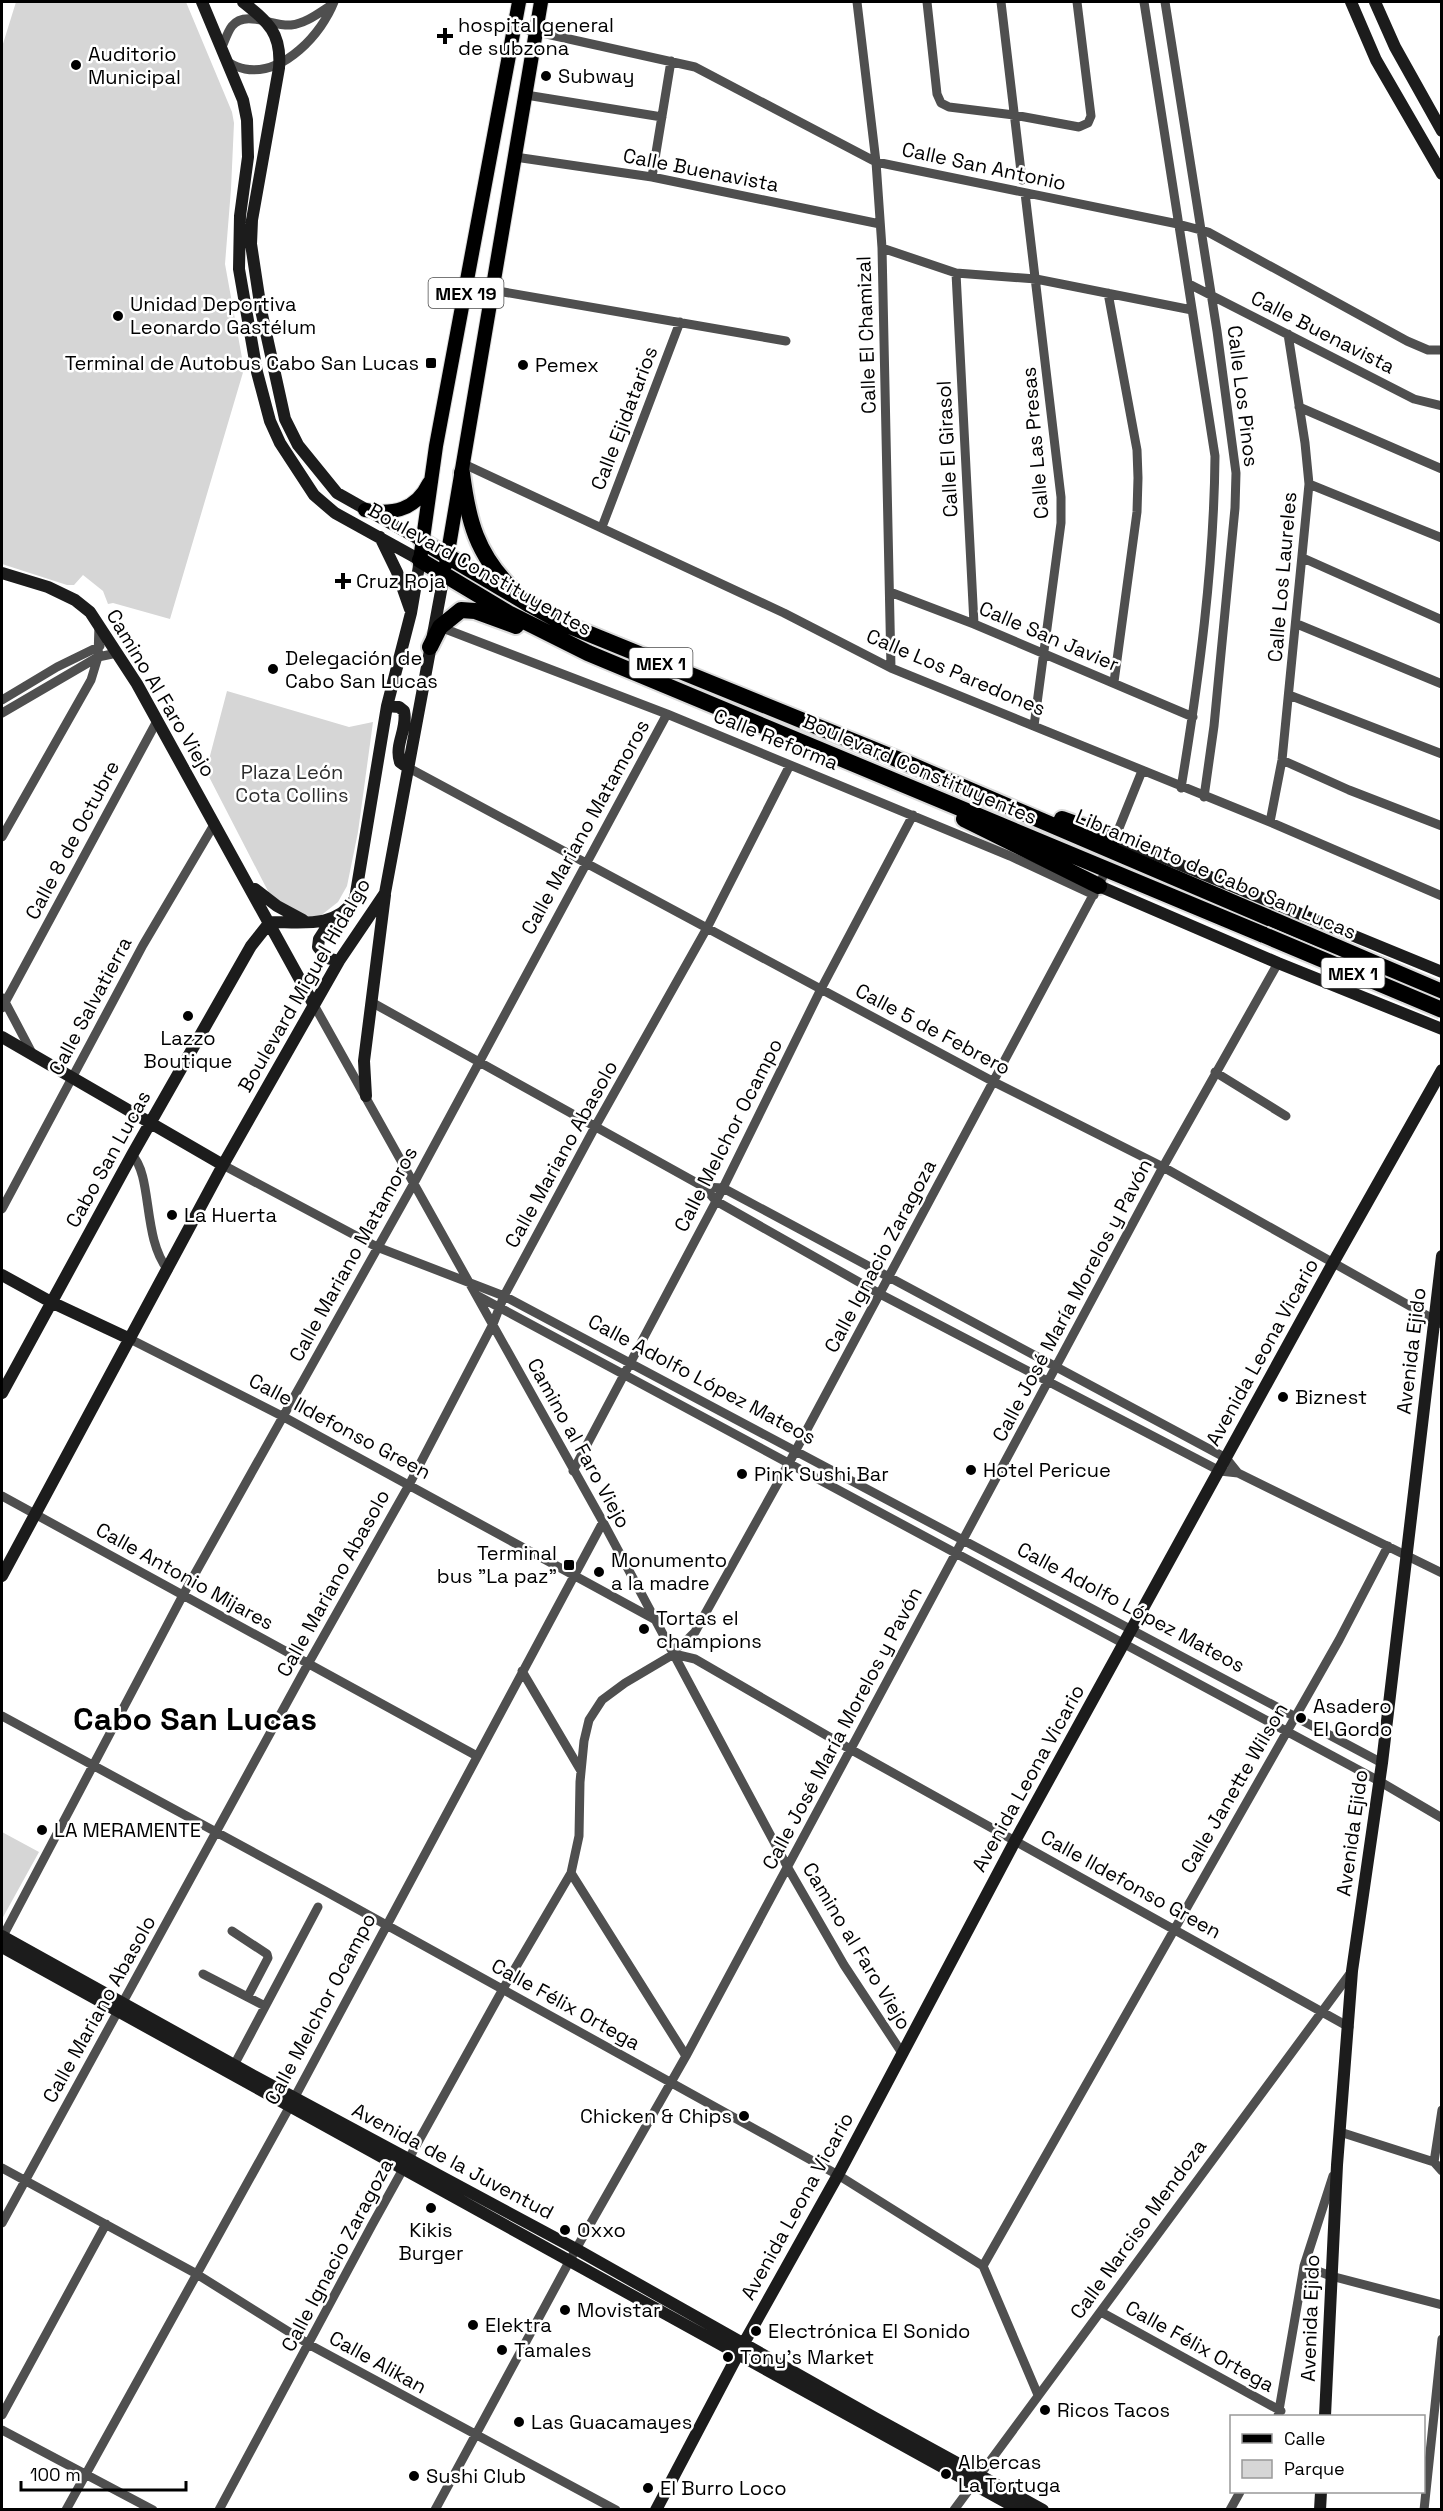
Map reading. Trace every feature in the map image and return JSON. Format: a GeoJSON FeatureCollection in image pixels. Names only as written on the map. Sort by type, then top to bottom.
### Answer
{"type":"FeatureCollection","features":[{"type":"Feature","properties":{"kind":"highway"},"geometry":{"type":"LineString","coordinates":[[463,469],[469,519],[482,551],[506,583],[530,605]]}},
{"type":"Feature","properties":{"kind":"highway","name":"Boulevard Constituyentes"},"geometry":{"type":"LineString","coordinates":[[422,541],[565,624],[909,764]]}},
{"type":"Feature","properties":{"kind":"highway","name":"Boulevard Constituyentes"},"geometry":{"type":"LineString","coordinates":[[420,560],[510,614],[588,653],[1107,869],[1267,927],[1442,1010]]}},
{"type":"Feature","properties":{"kind":"highway"},"geometry":{"type":"LineString","coordinates":[[430,647],[440,627],[457,612],[470,610],[588,653]]}},
{"type":"Feature","properties":{"kind":"highway"},"geometry":{"type":"LineString","coordinates":[[909,764],[1115,838]]}},
{"type":"Feature","properties":{"kind":"highway","name":"Libramiento de Cabo San Lucas"},"geometry":{"type":"LineString","coordinates":[[909,764],[1267,927],[1442,990]]}},
{"type":"Feature","properties":{"kind":"highway"},"geometry":{"type":"LineString","coordinates":[[901,783],[988,833],[1097,891]]}},
{"type":"Feature","properties":{"kind":"main road","name":"Boulevard Miguel Hidalgo"},"geometry":{"type":"LineString","coordinates":[[420,560],[436,446],[519,2]]}},
{"type":"Feature","properties":{"kind":"main road","name":"Boulevard Miguel Hidalgo"},"geometry":{"type":"LineString","coordinates":[[444,575],[541,2]]}},
{"type":"Feature","properties":{"kind":"main road"},"geometry":{"type":"LineString","coordinates":[[365,510],[390,513],[403,510],[424,493],[433,476]]}},
{"type":"Feature","properties":{"kind":"street","name":"Boulevard Constituyentes"},"geometry":{"type":"LineString","coordinates":[[202,2],[243,100],[248,120],[248,157],[240,216],[238,269],[256,372],[270,421],[283,449],[314,495],[335,513],[420,560]]}},
{"type":"Feature","properties":{"kind":"street","name":"Boulevard Constituyentes"},"geometry":{"type":"LineString","coordinates":[[243,2],[274,30],[279,62],[252,220],[251,244],[261,310],[285,419],[298,445],[337,493],[422,541]]}},
{"type":"Feature","properties":{"kind":"street","name":"Calle El Chamizal"},"geometry":{"type":"LineString","coordinates":[[857,2],[876,162],[882,248],[891,668]]}},
{"type":"Feature","properties":{"kind":"street"},"geometry":{"type":"LineString","coordinates":[[927,2],[937,94],[941,103],[949,107],[1014,115],[1079,127],[1088,123],[1091,116],[1077,2]]}},
{"type":"Feature","properties":{"kind":"street"},"geometry":{"type":"LineString","coordinates":[[1001,2],[1023,180]]}},
{"type":"Feature","properties":{"kind":"street","name":"Calle Los Pinos"},"geometry":{"type":"LineString","coordinates":[[1144,2],[1215,456],[1214,523],[1193,717],[1181,788]]}},
{"type":"Feature","properties":{"kind":"street","name":"Calle Los Pinos"},"geometry":{"type":"LineString","coordinates":[[1165,2],[1202,230],[1236,473],[1235,508],[1214,726],[1204,797]]}},
{"type":"Feature","properties":{"kind":"street"},"geometry":{"type":"LineString","coordinates":[[1351,2],[1376,60],[1442,174]]}},
{"type":"Feature","properties":{"kind":"street"},"geometry":{"type":"LineString","coordinates":[[1375,2],[1395,46],[1442,131]]}},
{"type":"Feature","properties":{"kind":"street"},"geometry":{"type":"LineString","coordinates":[[222,47],[232,26],[238,20],[248,18],[283,25],[300,23],[334,3]]}},
{"type":"Feature","properties":{"kind":"street"},"geometry":{"type":"LineString","coordinates":[[228,62],[246,70],[279,62],[298,51],[325,22],[334,3]]}},
{"type":"Feature","properties":{"kind":"street","name":"Calle San Antonio"},"geometry":{"type":"LineString","coordinates":[[515,27],[695,67],[876,162],[1202,230],[1226,240],[1407,341],[1428,350],[1442,350]]}},
{"type":"Feature","properties":{"kind":"street"},"geometry":{"type":"LineString","coordinates":[[652,177],[671,61]]}},
{"type":"Feature","properties":{"kind":"street"},"geometry":{"type":"LineString","coordinates":[[526,95],[662,117]]}},
{"type":"Feature","properties":{"kind":"street","name":"Calle Buenavista"},"geometry":{"type":"LineString","coordinates":[[515,158],[652,177],[880,224]]}},
{"type":"Feature","properties":{"kind":"street","name":"Calle Las Presas"},"geometry":{"type":"LineString","coordinates":[[1025,193],[1061,497],[1061,522],[1034,726]]}},
{"type":"Feature","properties":{"kind":"street"},"geometry":{"type":"LineString","coordinates":[[882,248],[956,273],[1036,279],[1192,310]]}},
{"type":"Feature","properties":{"kind":"street","name":"Calle El Girasol"},"geometry":{"type":"LineString","coordinates":[[956,273],[974,624]]}},
{"type":"Feature","properties":{"kind":"street","name":"Calle Buenavista"},"geometry":{"type":"LineString","coordinates":[[1189,284],[1414,399],[1442,406]]}},
{"type":"Feature","properties":{"kind":"street"},"geometry":{"type":"LineString","coordinates":[[492,290],[786,341]]}},
{"type":"Feature","properties":{"kind":"street"},"geometry":{"type":"LineString","coordinates":[[1108,293],[1137,450],[1138,478],[1137,512],[1114,682]]}},
{"type":"Feature","properties":{"kind":"street","name":"Calle Ejidatarios"},"geometry":{"type":"LineString","coordinates":[[602,527],[680,322]]}},
{"type":"Feature","properties":{"kind":"street","name":"Calle Los Laureles"},"geometry":{"type":"LineString","coordinates":[[1270,822],[1289,694],[1309,484],[1288,334]]}},
{"type":"Feature","properties":{"kind":"street"},"geometry":{"type":"LineString","coordinates":[[1299,407],[1439,467]]}},
{"type":"Feature","properties":{"kind":"street","name":"Calle Los Paredones"},"geometry":{"type":"LineString","coordinates":[[463,469],[602,527],[891,668],[1181,788],[1270,822],[1442,896]]}},
{"type":"Feature","properties":{"kind":"street"},"geometry":{"type":"LineString","coordinates":[[1309,484],[1442,538]]}},
{"type":"Feature","properties":{"kind":"street"},"geometry":{"type":"LineString","coordinates":[[379,536],[397,572],[411,613]]}},
{"type":"Feature","properties":{"kind":"street"},"geometry":{"type":"LineString","coordinates":[[1303,558],[1442,620]]}},
{"type":"Feature","properties":{"kind":"street","name":"Boulevard Miguel Hidalgo"},"geometry":{"type":"LineString","coordinates":[[270,921],[320,922],[332,919],[345,912],[355,899],[387,706],[411,613],[420,560]]}},
{"type":"Feature","properties":{"kind":"street","name":"Camino Al Faro Viejo"},"geometry":{"type":"LineString","coordinates":[[2,573],[48,587],[75,600],[90,612],[157,721],[270,921],[314,1005]]}},
{"type":"Feature","properties":{"kind":"street","name":"Boulevard Miguel Hidalgo"},"geometry":{"type":"LineString","coordinates":[[2,1576],[223,1165],[339,961],[385,893],[444,575]]}},
{"type":"Feature","properties":{"kind":"street","name":"Calle San Javier"},"geometry":{"type":"LineString","coordinates":[[890,592],[974,624],[1193,717]]}},
{"type":"Feature","properties":{"kind":"street"},"geometry":{"type":"LineString","coordinates":[[1297,624],[1442,684]]}},
{"type":"Feature","properties":{"kind":"street"},"geometry":{"type":"LineString","coordinates":[[2,837],[91,680],[98,652],[99,625]]}},
{"type":"Feature","properties":{"kind":"street","name":"Calle Reforma"},"geometry":{"type":"LineString","coordinates":[[440,627],[667,714],[1097,891]]}},
{"type":"Feature","properties":{"kind":"street"},"geometry":{"type":"LineString","coordinates":[[2,700],[57,667],[114,648]]}},
{"type":"Feature","properties":{"kind":"street"},"geometry":{"type":"LineString","coordinates":[[2,713],[98,652]]}},
{"type":"Feature","properties":{"kind":"street"},"geometry":{"type":"LineString","coordinates":[[1289,694],[1442,754]]}},
{"type":"Feature","properties":{"kind":"street"},"geometry":{"type":"LineString","coordinates":[[387,706],[399,707],[404,711],[406,718],[397,752],[400,762],[407,767]]}},
{"type":"Feature","properties":{"kind":"street","name":"Calle Mariano Matamoros"},"geometry":{"type":"LineString","coordinates":[[2,1939],[183,1595],[414,1183],[585,862],[667,714]]}},
{"type":"Feature","properties":{"kind":"street","name":"Calle 8 de Octubre"},"geometry":{"type":"LineString","coordinates":[[3,1002],[157,721]]}},
{"type":"Feature","properties":{"kind":"street"},"geometry":{"type":"LineString","coordinates":[[1281,760],[1349,790],[1442,826]]}},
{"type":"Feature","properties":{"kind":"street","name":"Calle Mariano Abasolo"},"geometry":{"type":"LineString","coordinates":[[2,2223],[308,1664],[409,1485],[493,1324],[504,1296],[595,1127],[707,928],[790,765]]}},
{"type":"Feature","properties":{"kind":"street","name":"Calle 5 de Febrero"},"geometry":{"type":"LineString","coordinates":[[407,767],[994,1082],[1163,1167],[1438,1323]]}},
{"type":"Feature","properties":{"kind":"street"},"geometry":{"type":"LineString","coordinates":[[1142,771],[1115,838],[1436,970],[1442,990]]}},
{"type":"Feature","properties":{"kind":"street","name":"Calle Melchor Ocampo"},"geometry":{"type":"LineString","coordinates":[[573,1471],[723,1188],[821,989],[913,815]]}},
{"type":"Feature","properties":{"kind":"street","name":"Calle Salvatierra"},"geometry":{"type":"LineString","coordinates":[[2,1209],[143,945],[215,823]]}},
{"type":"Feature","properties":{"kind":"street","name":"Calle Ignacio Zaragoza"},"geometry":{"type":"LineString","coordinates":[[219,2510],[502,1989],[571,1873],[579,1836],[586,1728],[595,1709],[625,1683],[684,1644],[695,1632],[796,1451],[1107,869]]}},
{"type":"Feature","properties":{"kind":"street"},"geometry":{"type":"LineString","coordinates":[[250,885],[277,906],[306,922]]}},
{"type":"Feature","properties":{"kind":"street"},"geometry":{"type":"LineString","coordinates":[[1097,891],[1442,1029]]}},
{"type":"Feature","properties":{"kind":"street"},"geometry":{"type":"LineString","coordinates":[[366,1096],[364,1061],[385,893]]}},
{"type":"Feature","properties":{"kind":"street"},"geometry":{"type":"LineString","coordinates":[[332,919],[319,939],[318,947],[327,958],[339,961]]}},
{"type":"Feature","properties":{"kind":"street","name":"Cabo San Lucas"},"geometry":{"type":"LineString","coordinates":[[2,1393],[150,1123],[251,946],[270,921]]}},
{"type":"Feature","properties":{"kind":"street","name":"Calle José María Morelos y Pavón"},"geometry":{"type":"LineString","coordinates":[[435,2510],[474,2435],[686,2056],[788,1868],[1163,1167],[1278,963]]}},
{"type":"Feature","properties":{"kind":"street"},"geometry":{"type":"LineString","coordinates":[[1410,1017],[1429,1014],[1436,1008],[1442,997]]}},
{"type":"Feature","properties":{"kind":"street"},"geometry":{"type":"LineString","coordinates":[[3,1002],[32,1053]]}},
{"type":"Feature","properties":{"kind":"street"},"geometry":{"type":"LineString","coordinates":[[373,1003],[704,1187],[716,1201],[880,1294],[1220,1471],[1238,1473],[1442,1573]]}},
{"type":"Feature","properties":{"kind":"street","name":"Camino al Faro Viejo"},"geometry":{"type":"LineString","coordinates":[[314,1005],[603,1522],[788,1868],[844,1965],[902,2053]]}},
{"type":"Feature","properties":{"kind":"street","name":"Calle Adolfo López Mateos"},"geometry":{"type":"LineString","coordinates":[[2,1037],[223,1165],[377,1247],[504,1296],[1382,1763]]}},
{"type":"Feature","properties":{"kind":"street"},"geometry":{"type":"LineString","coordinates":[[1215,1072],[1286,1116]]}},
{"type":"Feature","properties":{"kind":"street","name":"Avenida Leona Vicario"},"geometry":{"type":"LineString","coordinates":[[656,2510],[741,2348],[838,2175],[1131,1630],[1333,1263],[1440,1078]]}},
{"type":"Feature","properties":{"kind":"street"},"geometry":{"type":"LineString","coordinates":[[132,1155],[140,1170],[154,1246],[168,1270]]}},
{"type":"Feature","properties":{"kind":"street"},"geometry":{"type":"LineString","coordinates":[[704,1187],[723,1188],[890,1276],[1226,1458],[1238,1473]]}},
{"type":"Feature","properties":{"kind":"street","name":"Avenida Ejido"},"geometry":{"type":"LineString","coordinates":[[1325,2415],[1337,2165],[1352,1971],[1382,1763],[1406,1555],[1438,1323],[1442,1256]]}},
{"type":"Feature","properties":{"kind":"street","name":"Calle Ildefonso Green"},"geometry":{"type":"LineString","coordinates":[[2,1275],[51,1302],[282,1416],[656,1620]]}},
{"type":"Feature","properties":{"kind":"street","name":"Calle Adolfo López Mateos"},"geometry":{"type":"LineString","coordinates":[[478,1295],[1286,1731],[1442,1818]]}},
{"type":"Feature","properties":{"kind":"street","name":"Calle Antonio Mijares"},"geometry":{"type":"LineString","coordinates":[[2,1496],[477,1756]]}},
{"type":"Feature","properties":{"kind":"street","name":"Calle Melchor Ocampo"},"geometry":{"type":"LineString","coordinates":[[66,2510],[292,2101],[603,1522]]}},
{"type":"Feature","properties":{"kind":"street","name":"Calle Janette Wilson"},"geometry":{"type":"LineString","coordinates":[[983,2266],[1339,1640],[1388,1546]]}},
{"type":"Feature","properties":{"kind":"street","name":"Calle Ildefonso Green"},"geometry":{"type":"LineString","coordinates":[[673,1652],[695,1659],[1015,1842],[1349,2026]]}},
{"type":"Feature","properties":{"kind":"street"},"geometry":{"type":"LineString","coordinates":[[522,1671],[582,1771]]}},
{"type":"Feature","properties":{"kind":"street","name":"Calle Félix Ortega"},"geometry":{"type":"LineString","coordinates":[[2,1716],[838,2175],[983,2266]]}},
{"type":"Feature","properties":{"kind":"street"},"geometry":{"type":"LineString","coordinates":[[571,1873],[686,2056]]}},
{"type":"Feature","properties":{"kind":"street"},"geometry":{"type":"LineString","coordinates":[[232,2069],[318,1907]]}},
{"type":"Feature","properties":{"kind":"street"},"geometry":{"type":"LineString","coordinates":[[232,1931],[263,1949],[268,1958],[248,1996]]}},
{"type":"Feature","properties":{"kind":"street","name":"Avenida de la Juventud"},"geometry":{"type":"LineString","coordinates":[[2,1939],[232,2069],[741,2348],[875,2418],[976,2479],[1020,2510]]}},
{"type":"Feature","properties":{"kind":"street","name":"Calle Narciso Mendoza"},"geometry":{"type":"LineString","coordinates":[[954,2510],[1352,1971]]}},
{"type":"Feature","properties":{"kind":"street"},"geometry":{"type":"LineString","coordinates":[[203,1974],[265,2006]]}},
{"type":"Feature","properties":{"kind":"street"},"geometry":{"type":"LineString","coordinates":[[1434,2162],[1442,2110]]}},
{"type":"Feature","properties":{"kind":"street"},"geometry":{"type":"LineString","coordinates":[[1340,2132],[1434,2162],[1442,2171]]}},
{"type":"Feature","properties":{"kind":"street"},"geometry":{"type":"LineString","coordinates":[[1280,2414],[1304,2266],[1337,2165]]}},
{"type":"Feature","properties":{"kind":"street","name":"Calle Alikan"},"geometry":{"type":"LineString","coordinates":[[2,2168],[195,2273],[310,2345],[616,2510]]}},
{"type":"Feature","properties":{"kind":"street"},"geometry":{"type":"LineString","coordinates":[[2,2415],[106,2224]]}},
{"type":"Feature","properties":{"kind":"street"},"geometry":{"type":"LineString","coordinates":[[983,2266],[1038,2395]]}},
{"type":"Feature","properties":{"kind":"street"},"geometry":{"type":"LineString","coordinates":[[1304,2266],[1331,2276],[1442,2305]]}},
{"type":"Feature","properties":{"kind":"street","name":"Calle Félix Ortega"},"geometry":{"type":"LineString","coordinates":[[1101,2312],[1280,2414]]}},
{"type":"Feature","properties":{"kind":"street"},"geometry":{"type":"LineString","coordinates":[[1424,2510],[1442,2339]]}},
{"type":"Feature","properties":{"kind":"street"},"geometry":{"type":"LineString","coordinates":[[2,2430],[153,2510]]}},
{"type":"Feature","properties":{"kind":"street","name":"Avenida de la Juventud"},"geometry":{"type":"LineString","coordinates":[[976,2479],[1043,2510]]}},
{"type":"Feature","properties":{"kind":"street"},"geometry":{"type":"LineString","coordinates":[[1230,2510],[1238,2493]]}},
{"type":"Feature","properties":{"kind":"street"},"geometry":{"type":"LineString","coordinates":[[1320,2510],[1321,2493]]}},
{"type":"Feature","properties":{"kind":"green space","name":"Unidad Deportiva Leonardo Gastélum"},"geometry":{"type":"Polygon","coordinates":[[[16,2],[186,2],[232,112],[234,123],[231,189],[225,264],[244,369],[170,619],[113,603],[108,604],[103,591],[83,575],[74,585],[67,585],[2,564],[2,47],[16,2]]]}},
{"type":"Feature","properties":{"kind":"green space","name":"Plaza León Cota Collins"},"geometry":{"type":"Polygon","coordinates":[[[227,691],[349,727],[373,722],[358,832],[347,886],[338,902],[319,917],[298,916],[270,895],[206,771],[227,691]]]}},
{"type":"Feature","properties":{"kind":"green space"},"geometry":{"type":"Polygon","coordinates":[[[2,1832],[39,1852],[2,1919],[2,1832]]]}},
{"type":"Feature","properties":{"kind":"place","name":"hospital general de subzona"},"geometry":{"type":"Point","coordinates":[445,36]}},
{"type":"Feature","properties":{"kind":"place","name":"Auditorio Municipal"},"geometry":{"type":"Point","coordinates":[76,65]}},
{"type":"Feature","properties":{"kind":"place","name":"Subway"},"geometry":{"type":"Point","coordinates":[546,76]}},
{"type":"Feature","properties":{"kind":"place","name":"Unidad Deportiva Leonardo Gastélum"},"geometry":{"type":"Point","coordinates":[118,316]}},
{"type":"Feature","properties":{"kind":"place","name":"Terminal de Autobus Cabo San Lucas"},"geometry":{"type":"Point","coordinates":[431,363]}},
{"type":"Feature","properties":{"kind":"place","name":"Pemex"},"geometry":{"type":"Point","coordinates":[523,365]}},
{"type":"Feature","properties":{"kind":"place","name":"Cruz Roja"},"geometry":{"type":"Point","coordinates":[343,581]}},
{"type":"Feature","properties":{"kind":"place","name":"Delegación de Cabo San Lucas"},"geometry":{"type":"Point","coordinates":[273,669]}},
{"type":"Feature","properties":{"kind":"place","name":"Lazzo Boutique"},"geometry":{"type":"Point","coordinates":[188,1016]}},
{"type":"Feature","properties":{"kind":"place","name":"La Huerta"},"geometry":{"type":"Point","coordinates":[172,1215]}},
{"type":"Feature","properties":{"kind":"place","name":"Biznest"},"geometry":{"type":"Point","coordinates":[1283,1397]}},
{"type":"Feature","properties":{"kind":"place","name":"Hotel Pericue"},"geometry":{"type":"Point","coordinates":[971,1470]}},
{"type":"Feature","properties":{"kind":"place","name":"Pink Sushi Bar"},"geometry":{"type":"Point","coordinates":[742,1474]}},
{"type":"Feature","properties":{"kind":"place","name":"Terminal bus \"La paz\""},"geometry":{"type":"Point","coordinates":[569,1565]}},
{"type":"Feature","properties":{"kind":"place","name":"Monumento a la madre"},"geometry":{"type":"Point","coordinates":[599,1572]}},
{"type":"Feature","properties":{"kind":"place","name":"Tortas el champions"},"geometry":{"type":"Point","coordinates":[644,1629]}},
{"type":"Feature","properties":{"kind":"place","name":"Asadero El Gordo"},"geometry":{"type":"Point","coordinates":[1301,1718]}},
{"type":"Feature","properties":{"kind":"place","name":"LA MERAMENTE"},"geometry":{"type":"Point","coordinates":[42,1830]}},
{"type":"Feature","properties":{"kind":"place","name":"Chicken & Chips"},"geometry":{"type":"Point","coordinates":[744,2116]}},
{"type":"Feature","properties":{"kind":"place","name":"Kikis Burger"},"geometry":{"type":"Point","coordinates":[431,2208]}},
{"type":"Feature","properties":{"kind":"place","name":"Oxxo"},"geometry":{"type":"Point","coordinates":[565,2230]}},
{"type":"Feature","properties":{"kind":"place","name":"Movistar"},"geometry":{"type":"Point","coordinates":[565,2310]}},
{"type":"Feature","properties":{"kind":"place","name":"Elektra"},"geometry":{"type":"Point","coordinates":[473,2325]}},
{"type":"Feature","properties":{"kind":"place","name":"Electrónica El Sonido"},"geometry":{"type":"Point","coordinates":[756,2331]}},
{"type":"Feature","properties":{"kind":"place","name":"Tamales"},"geometry":{"type":"Point","coordinates":[502,2350]}},
{"type":"Feature","properties":{"kind":"place","name":"Tony's Market"},"geometry":{"type":"Point","coordinates":[728,2357]}},
{"type":"Feature","properties":{"kind":"place","name":"Ricos Tacos"},"geometry":{"type":"Point","coordinates":[1045,2410]}},
{"type":"Feature","properties":{"kind":"place","name":"Las Guacamayes"},"geometry":{"type":"Point","coordinates":[519,2422]}},
{"type":"Feature","properties":{"kind":"place","name":"Albercas La Tortuga"},"geometry":{"type":"Point","coordinates":[946,2474]}},
{"type":"Feature","properties":{"kind":"place","name":"Sushi Club"},"geometry":{"type":"Point","coordinates":[414,2476]}},
{"type":"Feature","properties":{"kind":"place","name":"El Burro Loco"},"geometry":{"type":"Point","coordinates":[648,2488]}},
{"type":"Feature","properties":{"kind":"district","name":"Cabo San Lucas"},"geometry":{"type":"Point","coordinates":[195,1719]}}]}
